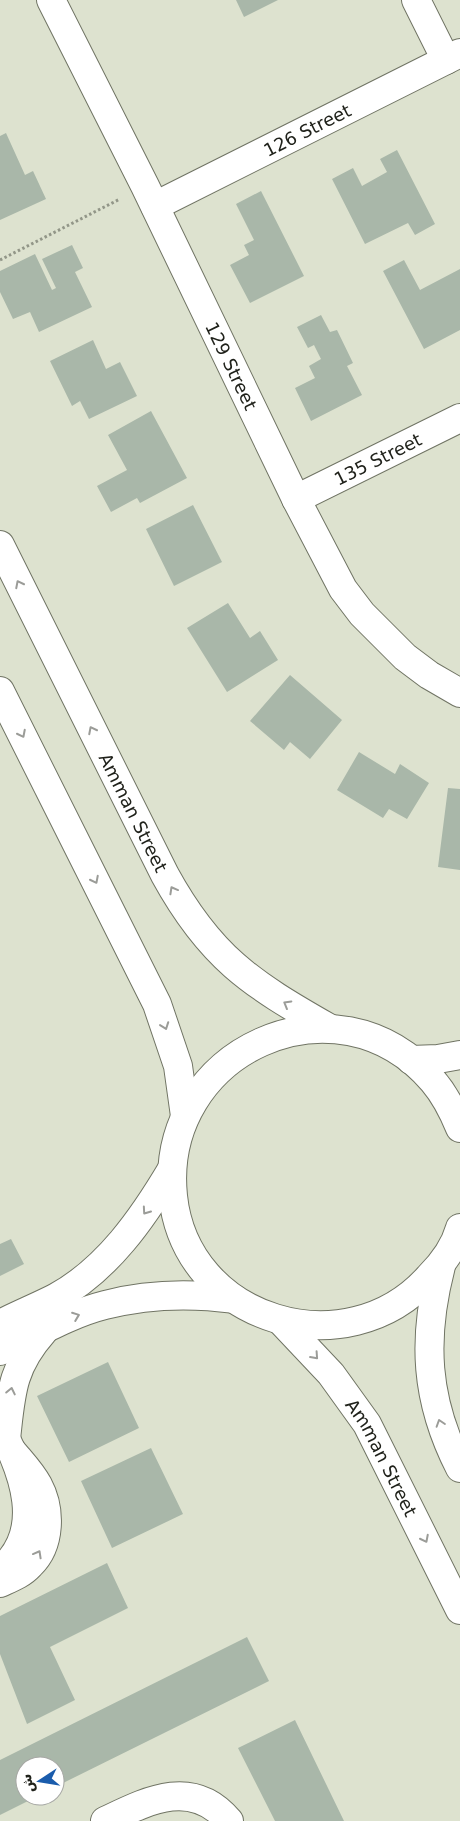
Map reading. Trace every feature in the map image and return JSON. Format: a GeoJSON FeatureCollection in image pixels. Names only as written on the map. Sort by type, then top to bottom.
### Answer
{"type":"FeatureCollection","features":[{"type":"Feature","properties":{"kind":"street","name":"129 Street"},"geometry":{"type":"LineString","coordinates":[[51,0],[150,196],[296,499],[343,589],[362,614],[405,657],[460,693]]}},
{"type":"Feature","properties":{"kind":"street"},"geometry":{"type":"LineString","coordinates":[[416,0],[453,57]]}},
{"type":"Feature","properties":{"kind":"street","name":"126 Street"},"geometry":{"type":"LineString","coordinates":[[150,196],[453,57]]}},
{"type":"Feature","properties":{"kind":"street","name":"135 Street"},"geometry":{"type":"LineString","coordinates":[[296,499],[460,418]]}},
{"type":"Feature","properties":{"kind":"street","name":"Amman Street"},"geometry":{"type":"LineString","coordinates":[[0,545],[165,876],[194,923],[212,944],[249,980],[329,1028]]}},
{"type":"Feature","properties":{"kind":"street"},"geometry":{"type":"LineString","coordinates":[[0,691],[157,1004],[178,1066],[185,1116]]}},
{"type":"Feature","properties":{"kind":"street"},"geometry":{"type":"LineString","coordinates":[[442,1264],[417,1291],[387,1311],[353,1323],[317,1327],[281,1321],[261,1314],[234,1299],[211,1279],[193,1254],[178,1220],[173,1197],[172,1169],[176,1142],[185,1116],[203,1085],[228,1060],[259,1041],[293,1030],[329,1028],[358,1033],[379,1041],[411,1060],[434,1081],[451,1107],[460,1128]]}},
{"type":"Feature","properties":{"kind":"street"},"geometry":{"type":"LineString","coordinates":[[411,1060],[438,1059],[460,1055]]}},
{"type":"Feature","properties":{"kind":"street"},"geometry":{"type":"LineString","coordinates":[[0,1351],[42,1317],[57,1297],[85,1276],[123,1240],[157,1195],[172,1169]]}},
{"type":"Feature","properties":{"kind":"street"},"geometry":{"type":"LineString","coordinates":[[460,1228],[442,1264],[430,1319],[430,1376],[440,1422],[460,1468]]}},
{"type":"Feature","properties":{"kind":"street"},"geometry":{"type":"LineString","coordinates":[[0,1324],[136,1299],[200,1294],[234,1299]]}},
{"type":"Feature","properties":{"kind":"street"},"geometry":{"type":"LineString","coordinates":[[0,1304],[22,1307],[42,1317]]}},
{"type":"Feature","properties":{"kind":"street"},"geometry":{"type":"LineString","coordinates":[[0,1570],[15,1555],[21,1544],[28,1518],[21,1476],[6,1439],[8,1407],[15,1374],[33,1343],[42,1317]]}},
{"type":"Feature","properties":{"kind":"street","name":"Amman Street"},"geometry":{"type":"LineString","coordinates":[[281,1321],[332,1374],[366,1424],[460,1610]]}},
{"type":"Feature","properties":{"kind":"street"},"geometry":{"type":"LineString","coordinates":[[0,1583],[24,1571],[36,1559],[42,1547],[48,1518],[39,1486],[6,1439]]}},
{"type":"Feature","properties":{"kind":"street"},"geometry":{"type":"LineString","coordinates":[[105,1821],[156,1798],[172,1796],[189,1797],[205,1802],[228,1821]]}},
{"type":"Feature","properties":{"kind":"path"},"geometry":{"type":"LineString","coordinates":[[0,260],[150,196]]}},
{"type":"Feature","properties":{"kind":"building"},"geometry":{"type":"Polygon","coordinates":[[[236,0],[278,0],[244,17],[236,0]]]}},
{"type":"Feature","properties":{"kind":"building"},"geometry":{"type":"Polygon","coordinates":[[[6,133],[25,175],[33,171],[46,199],[0,220],[0,136],[6,133]]]}},
{"type":"Feature","properties":{"kind":"building"},"geometry":{"type":"Polygon","coordinates":[[[397,150],[435,224],[415,235],[408,223],[365,244],[332,179],[353,168],[362,186],[387,172],[380,159],[397,150]]]}},
{"type":"Feature","properties":{"kind":"building"},"geometry":{"type":"Polygon","coordinates":[[[261,191],[304,276],[250,303],[230,265],[249,255],[244,245],[254,240],[236,204],[261,191]]]}},
{"type":"Feature","properties":{"kind":"building"},"geometry":{"type":"Polygon","coordinates":[[[72,245],[83,268],[75,272],[92,307],[39,332],[30,312],[13,319],[0,292],[0,271],[35,254],[52,290],[56,288],[42,259],[72,245]]]}},
{"type":"Feature","properties":{"kind":"building"},"geometry":{"type":"Polygon","coordinates":[[[404,260],[420,290],[460,269],[460,330],[424,349],[383,271],[404,260]]]}},
{"type":"Feature","properties":{"kind":"building"},"geometry":{"type":"Polygon","coordinates":[[[321,315],[330,332],[337,330],[353,363],[347,366],[362,395],[311,421],[295,388],[315,378],[309,366],[321,359],[314,345],[308,348],[297,327],[321,315]]]}},
{"type":"Feature","properties":{"kind":"building"},"geometry":{"type":"Polygon","coordinates":[[[93,340],[106,369],[120,362],[137,396],[89,419],[80,401],[72,406],[50,361],[93,340]]]}},
{"type":"Feature","properties":{"kind":"building"},"geometry":{"type":"Polygon","coordinates":[[[151,411],[187,478],[140,503],[137,498],[111,512],[97,486],[127,470],[108,435],[151,411]]]}},
{"type":"Feature","properties":{"kind":"building"},"geometry":{"type":"Polygon","coordinates":[[[193,505],[222,562],[174,586],[146,529],[193,505]]]}},
{"type":"Feature","properties":{"kind":"building"},"geometry":{"type":"Polygon","coordinates":[[[228,603],[250,638],[260,631],[278,660],[227,692],[187,628],[228,603]]]}},
{"type":"Feature","properties":{"kind":"building"},"geometry":{"type":"Polygon","coordinates":[[[290,675],[342,720],[310,759],[290,742],[284,750],[250,721],[290,675]]]}},
{"type":"Feature","properties":{"kind":"building"},"geometry":{"type":"Polygon","coordinates":[[[359,752],[395,774],[400,764],[429,783],[407,819],[389,809],[383,818],[337,790],[359,752]]]}},
{"type":"Feature","properties":{"kind":"building"},"geometry":{"type":"Polygon","coordinates":[[[448,788],[460,789],[460,870],[438,867],[448,788]]]}},
{"type":"Feature","properties":{"kind":"building"},"geometry":{"type":"Polygon","coordinates":[[[11,1239],[24,1264],[0,1276],[0,1244],[11,1239]]]}},
{"type":"Feature","properties":{"kind":"building"},"geometry":{"type":"Polygon","coordinates":[[[108,1362],[139,1428],[69,1462],[37,1396],[108,1362]]]}},
{"type":"Feature","properties":{"kind":"building"},"geometry":{"type":"Polygon","coordinates":[[[151,1448],[183,1514],[112,1548],[81,1481],[151,1448]]]}},
{"type":"Feature","properties":{"kind":"building"},"geometry":{"type":"Polygon","coordinates":[[[107,1563],[128,1608],[50,1647],[75,1700],[27,1724],[0,1654],[0,1616],[107,1563]]]}},
{"type":"Feature","properties":{"kind":"building"},"geometry":{"type":"Polygon","coordinates":[[[247,1637],[269,1681],[65,1782],[65,1756],[15,1756],[15,1806],[18,1806],[0,1815],[0,1760],[247,1637]]]}},
{"type":"Feature","properties":{"kind":"building"},"geometry":{"type":"Polygon","coordinates":[[[295,1720],[344,1821],[275,1821],[238,1748],[295,1720]]]}}]}
